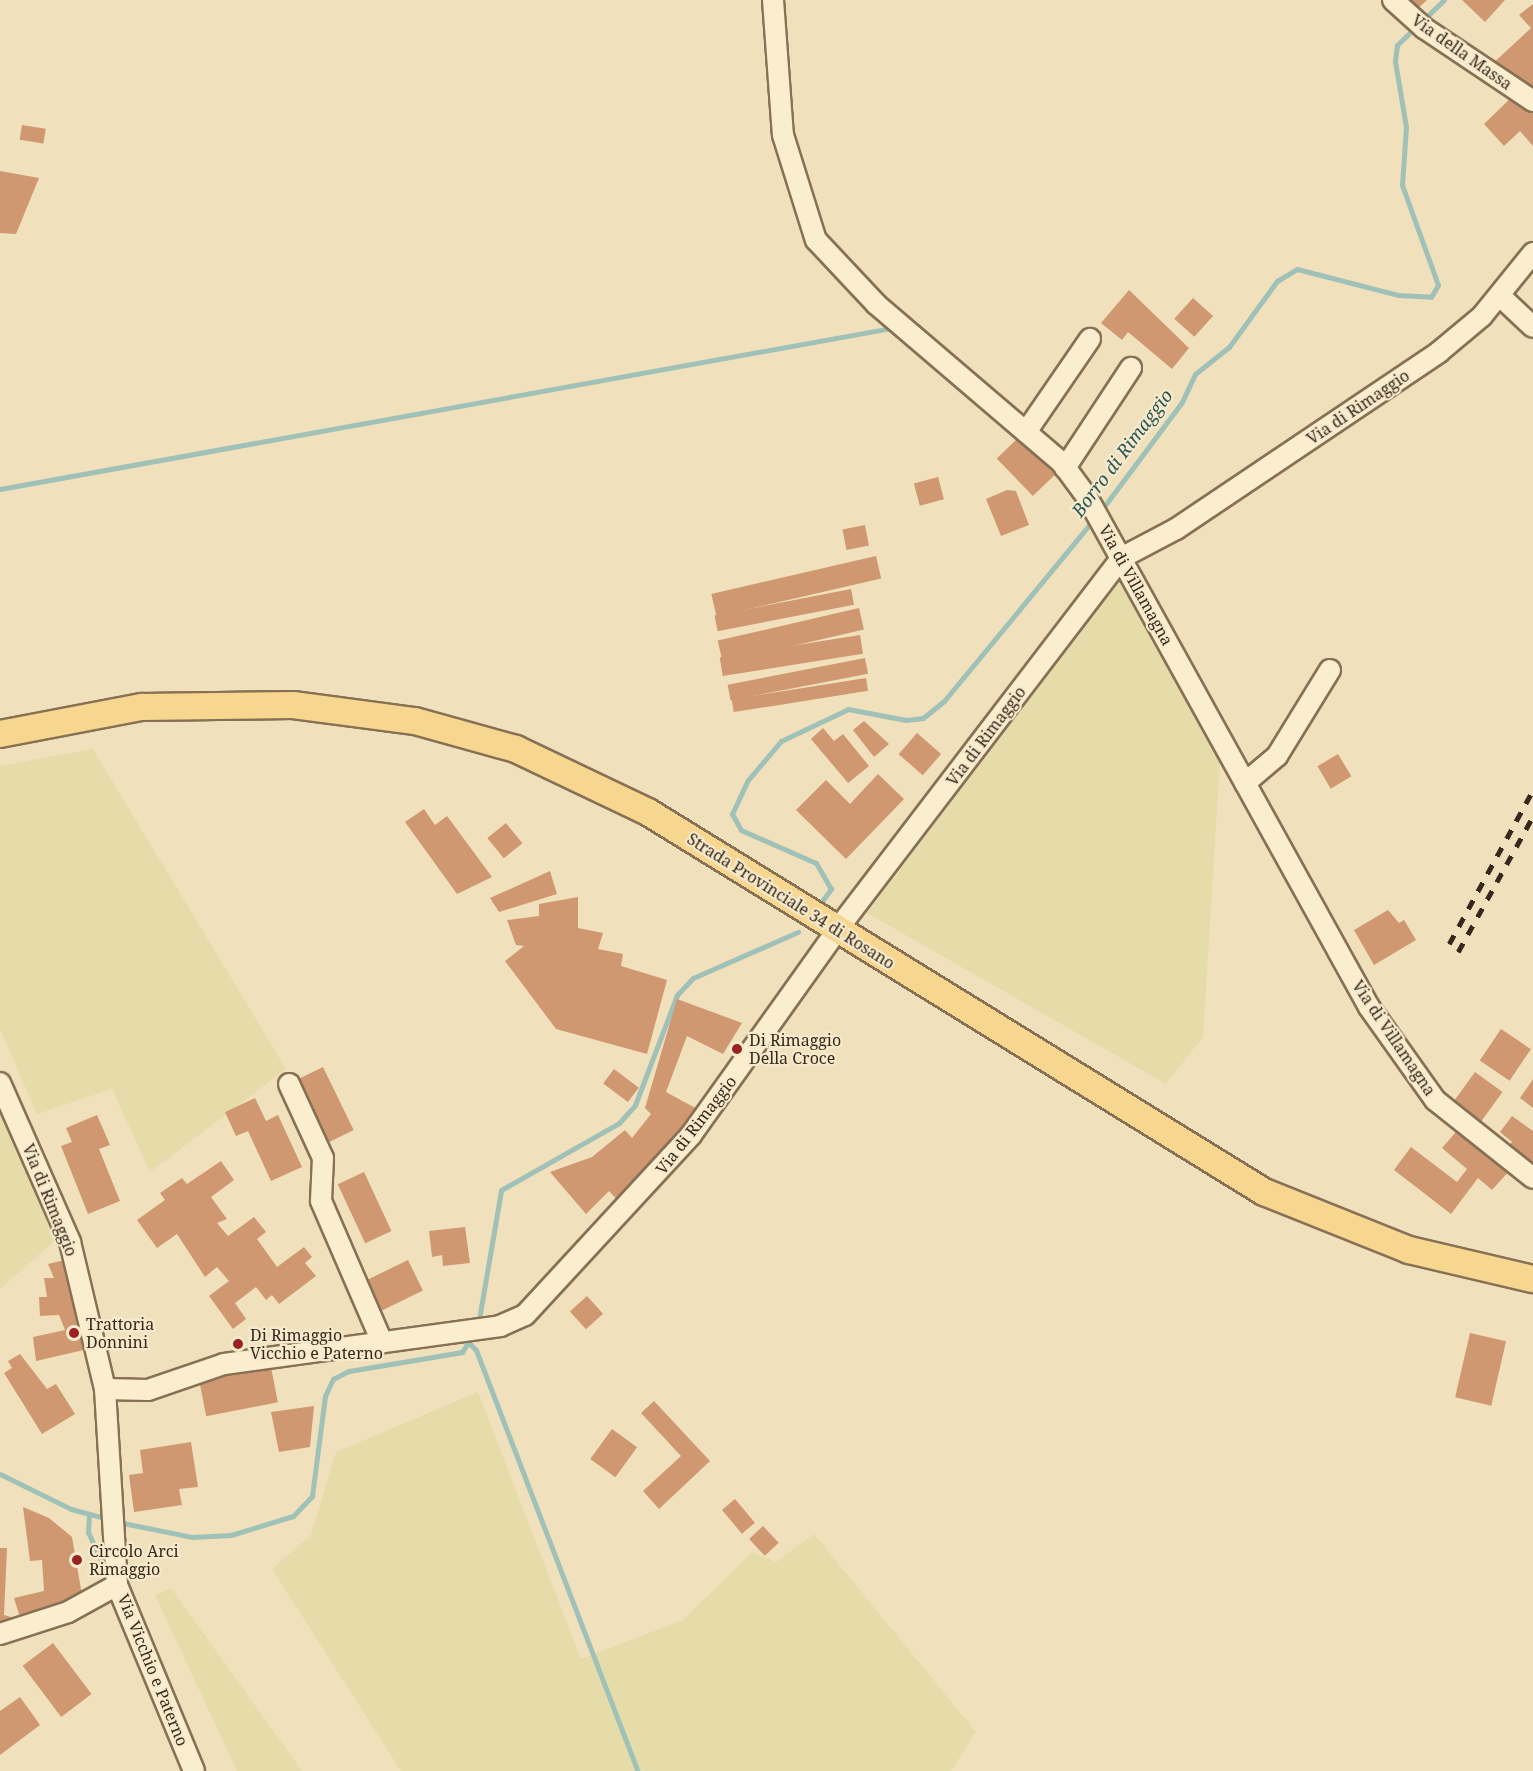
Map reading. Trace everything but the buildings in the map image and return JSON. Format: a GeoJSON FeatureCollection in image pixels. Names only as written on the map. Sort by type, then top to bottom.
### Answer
{"type":"FeatureCollection","features":[{"type":"Feature","properties":{"kind":"main road","name":"Strada Provinciale 34 di Rosano"},"geometry":{"type":"LineString","coordinates":[[0,734],[102,712],[178,704],[293,705],[415,721],[516,749],[648,812],[1264,1192],[1409,1250],[1533,1279]]}},
{"type":"Feature","properties":{"kind":"street","name":"Via di Villamagna"},"geometry":{"type":"LineString","coordinates":[[773,0],[783,135],[816,240],[876,304],[1065,468],[1087,497],[1122,558],[1369,1007],[1435,1100],[1533,1178]]}},
{"type":"Feature","properties":{"kind":"street","name":"Via della Massa"},"geometry":{"type":"LineString","coordinates":[[1393,0],[1425,28],[1533,101]]}},
{"type":"Feature","properties":{"kind":"street","name":"Via di Rimaggio"},"geometry":{"type":"LineString","coordinates":[[0,1083],[70,1242],[105,1389],[148,1390],[224,1364],[500,1326],[525,1315],[552,1291],[640,1196],[691,1135],[832,927],[1122,558],[1176,530],[1439,352],[1500,296],[1533,253]]}},
{"type":"Feature","properties":{"kind":"street"},"geometry":{"type":"LineString","coordinates":[[1500,296],[1533,327]]}},
{"type":"Feature","properties":{"kind":"street"},"geometry":{"type":"LineString","coordinates":[[1026,432],[1090,339]]}},
{"type":"Feature","properties":{"kind":"street"},"geometry":{"type":"LineString","coordinates":[[1065,468],[1131,368]]}},
{"type":"Feature","properties":{"kind":"street"},"geometry":{"type":"LineString","coordinates":[[1245,783],[1277,756],[1330,670]]}},
{"type":"Feature","properties":{"kind":"street"},"geometry":{"type":"LineString","coordinates":[[289,1084],[323,1158],[321,1201],[382,1342]]}},
{"type":"Feature","properties":{"kind":"street","name":"Via Vicchio e Paterno"},"geometry":{"type":"LineString","coordinates":[[105,1389],[112,1543],[117,1585],[194,1771]]}},
{"type":"Feature","properties":{"kind":"street"},"geometry":{"type":"LineString","coordinates":[[0,1634],[68,1612],[117,1585]]}},
{"type":"Feature","properties":{"kind":"shaded area"},"geometry":{"type":"Polygon","coordinates":[[[1120,581],[1220,760],[1203,1037],[1166,1084],[867,913],[1120,581]]]}},
{"type":"Feature","properties":{"kind":"shaded area"},"geometry":{"type":"Polygon","coordinates":[[[93,749],[286,1069],[150,1172],[112,1089],[37,1114],[0,1029],[0,766],[93,749]]]}},
{"type":"Feature","properties":{"kind":"shaded area"},"geometry":{"type":"Polygon","coordinates":[[[0,1105],[59,1237],[0,1289],[0,1105]]]}},
{"type":"Feature","properties":{"kind":"shaded area"},"geometry":{"type":"Polygon","coordinates":[[[478,1392],[581,1659],[683,1620],[752,1552],[776,1562],[814,1534],[976,1732],[951,1771],[401,1771],[272,1569],[311,1535],[336,1452],[478,1392]]]}},
{"type":"Feature","properties":{"kind":"shaded area"},"geometry":{"type":"Polygon","coordinates":[[[171,1588],[302,1771],[237,1771],[155,1595],[171,1588]]]}},
{"type":"Feature","properties":{"kind":"waterway","name":"Borro di Rimaggio"},"geometry":{"type":"LineString","coordinates":[[1100,512],[1182,402],[1195,374],[1229,347],[1277,281],[1297,269],[1398,295],[1431,297],[1438,285],[1402,185],[1406,127],[1395,61],[1397,45],[1444,0]]}},
{"type":"Feature","properties":{"kind":"waterway"},"geometry":{"type":"LineString","coordinates":[[0,489],[891,328]]}},
{"type":"Feature","properties":{"kind":"waterway","name":"Borro di Rimaggio"},"geometry":{"type":"LineString","coordinates":[[820,904],[831,889],[816,863],[741,830],[732,814],[748,780],[781,741],[848,709],[906,720],[923,718],[944,701],[1094,519]]}},
{"type":"Feature","properties":{"kind":"waterway","name":"Borro di Rimaggio"},"geometry":{"type":"LineString","coordinates":[[478,1325],[501,1190],[619,1123],[635,1105],[677,995],[693,978],[798,932]]}},
{"type":"Feature","properties":{"kind":"waterway","name":"Borro di Rimaggio"},"geometry":{"type":"LineString","coordinates":[[118,1522],[192,1537],[231,1535],[293,1516],[312,1496],[325,1396],[333,1379],[349,1371],[462,1352],[472,1336]]}},
{"type":"Feature","properties":{"kind":"waterway"},"geometry":{"type":"LineString","coordinates":[[468,1342],[476,1350],[638,1771]]}},
{"type":"Feature","properties":{"kind":"waterway","name":"Borro di Rimaggio"},"geometry":{"type":"LineString","coordinates":[[0,1474],[71,1509],[109,1519]]}},
{"type":"Feature","properties":{"kind":"waterway"},"geometry":{"type":"LineString","coordinates":[[89,1514],[88,1532],[109,1578]]}},
{"type":"Feature","properties":{"kind":"railway"},"geometry":{"type":"LineString","coordinates":[[1449,944],[1533,790]]}},
{"type":"Feature","properties":{"kind":"railway"},"geometry":{"type":"LineString","coordinates":[[1458,952],[1533,816]]}},
{"type":"Feature","properties":{"kind":"place","name":"Di Rimaggio Della Croce"},"geometry":{"type":"Point","coordinates":[737,1049]}},
{"type":"Feature","properties":{"kind":"place","name":"Trattoria Donnini"},"geometry":{"type":"Point","coordinates":[74,1333]}},
{"type":"Feature","properties":{"kind":"place","name":"Di Rimaggio Vicchio e Paterno"},"geometry":{"type":"Point","coordinates":[238,1344]}},
{"type":"Feature","properties":{"kind":"place","name":"Circolo Arci Rimaggio"},"geometry":{"type":"Point","coordinates":[77,1560]}}]}
